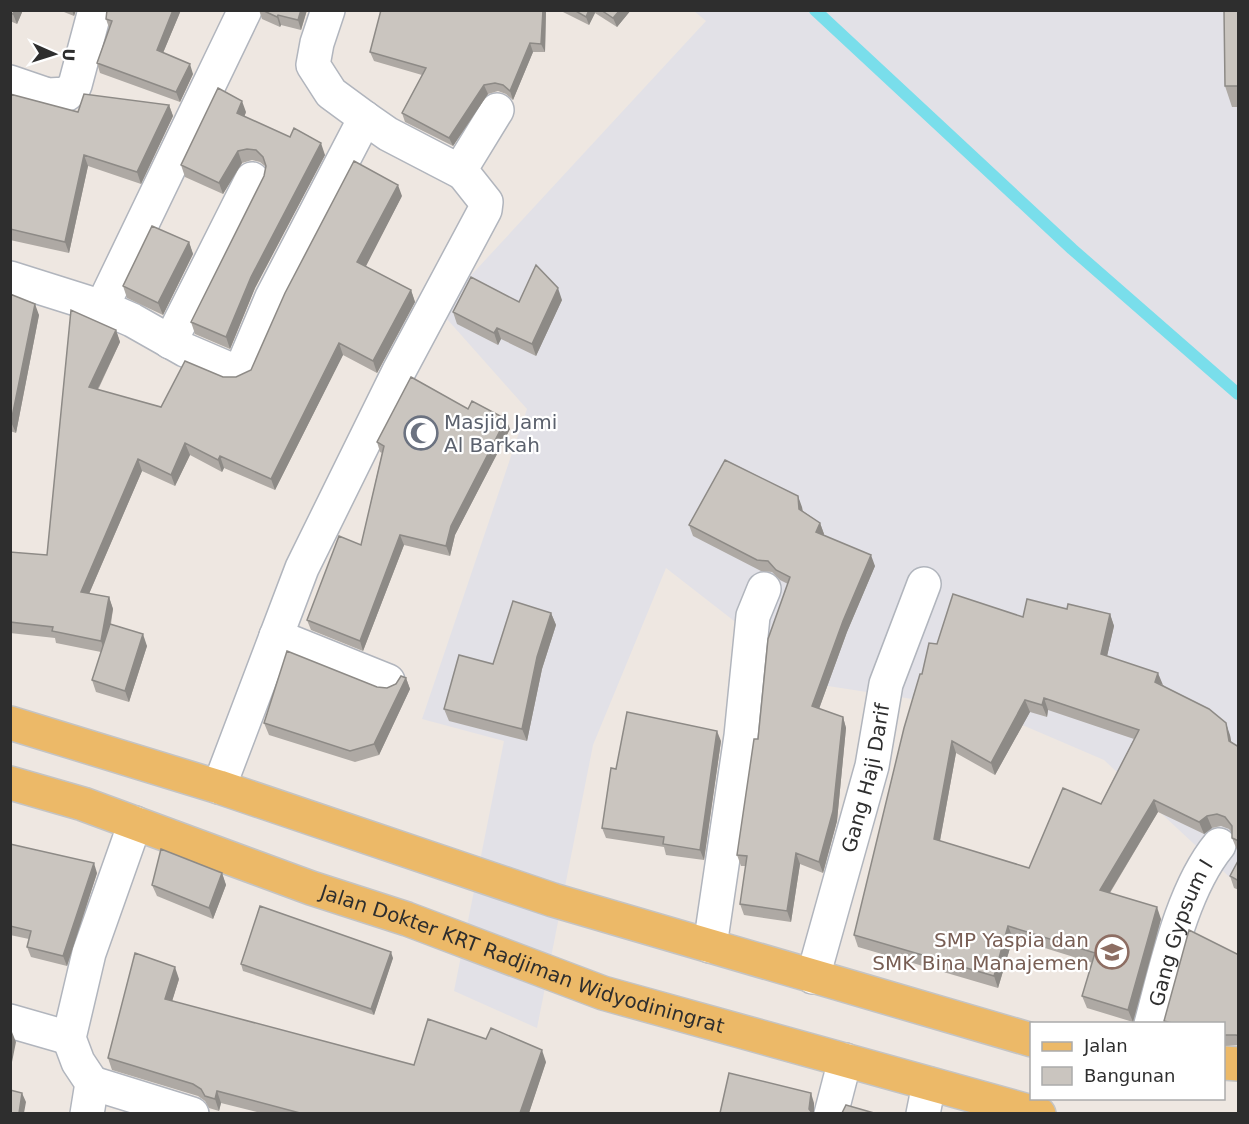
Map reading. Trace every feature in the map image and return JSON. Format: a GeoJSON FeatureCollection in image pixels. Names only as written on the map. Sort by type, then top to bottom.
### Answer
{"type":"FeatureCollection","features":[{"type":"Feature","properties":{"kind":"main road"},"geometry":{"type":"LineString","coordinates":[[10,723],[219,787],[553,900],[1030,1039]]}},
{"type":"Feature","properties":{"kind":"main road","name":"Jalan Dokter KRT Radjiman Widyodiningrat"},"geometry":{"type":"LineString","coordinates":[[10,783],[135,823],[603,993],[845,1060],[926,1099],[1039,1113]]}},
{"type":"Feature","properties":{"kind":"street"},"geometry":{"type":"LineString","coordinates":[[10,82],[48,94],[59,96],[67,94],[75,85],[94,10]]}},
{"type":"Feature","properties":{"kind":"street"},"geometry":{"type":"LineString","coordinates":[[102,307],[245,10]]}},
{"type":"Feature","properties":{"kind":"street"},"geometry":{"type":"LineString","coordinates":[[219,787],[302,568],[399,371],[485,210],[486,202],[463,173],[388,134],[331,93],[313,65],[317,43],[328,10]]}},
{"type":"Feature","properties":{"kind":"street"},"geometry":{"type":"LineString","coordinates":[[463,173],[465,161],[497,110]]}},
{"type":"Feature","properties":{"kind":"street"},"geometry":{"type":"LineString","coordinates":[[10,278],[102,307],[170,342],[234,371],[242,368],[272,297],[365,118]]}},
{"type":"Feature","properties":{"kind":"street"},"geometry":{"type":"LineString","coordinates":[[170,342],[252,178]]}},
{"type":"Feature","properties":{"kind":"street","name":"Gang Haji Darif"},"geometry":{"type":"LineString","coordinates":[[813,977],[872,766],[886,684],[924,584]]}},
{"type":"Feature","properties":{"kind":"street"},"geometry":{"type":"LineString","coordinates":[[710,946],[741,736],[753,615],[764,589]]}},
{"type":"Feature","properties":{"kind":"street"},"geometry":{"type":"LineString","coordinates":[[276,636],[388,681]]}},
{"type":"Feature","properties":{"kind":"street"},"geometry":{"type":"LineString","coordinates":[[135,823],[89,953],[69,1038],[89,1098],[192,1113]]}},
{"type":"Feature","properties":{"kind":"street","name":"Gang Gypsum I"},"geometry":{"type":"LineString","coordinates":[[1151,1022],[1179,924],[1208,858],[1219,845]]}},
{"type":"Feature","properties":{"kind":"street"},"geometry":{"type":"LineString","coordinates":[[10,1021],[69,1038]]}},
{"type":"Feature","properties":{"kind":"street"},"geometry":{"type":"LineString","coordinates":[[831,1113],[845,1060]]}},
{"type":"Feature","properties":{"kind":"shaded area"},"geometry":{"type":"Polygon","coordinates":[[[694,11],[1238,11],[1238,885],[1104,760],[990,711],[815,684],[666,568],[593,745],[537,1028],[454,991],[504,741],[422,719],[527,409],[439,310],[706,21],[694,11]]]}},
{"type":"Feature","properties":{"kind":"building"},"geometry":{"type":"Polygon","coordinates":[[[107,10],[173,10],[157,50],[190,64],[176,92],[97,63],[112,21],[106,19],[107,10]]]}},
{"type":"Feature","properties":{"kind":"building"},"geometry":{"type":"Polygon","coordinates":[[[262,10],[301,10],[298,20],[278,15],[277,17],[262,10]]]}},
{"type":"Feature","properties":{"kind":"building"},"geometry":{"type":"Polygon","coordinates":[[[381,10],[543,10],[541,44],[530,43],[510,91],[503,85],[495,83],[484,85],[449,138],[402,113],[426,68],[370,52],[381,10]]]}},
{"type":"Feature","properties":{"kind":"building"},"geometry":{"type":"Polygon","coordinates":[[[574,10],[589,10],[586,17],[574,10]]]}},
{"type":"Feature","properties":{"kind":"building"},"geometry":{"type":"Polygon","coordinates":[[[601,10],[620,10],[613,18],[601,10]]]}},
{"type":"Feature","properties":{"kind":"building"},"geometry":{"type":"Polygon","coordinates":[[[1224,10],[1239,10],[1239,86],[1225,86],[1224,10]]]}},
{"type":"Feature","properties":{"kind":"building"},"geometry":{"type":"Polygon","coordinates":[[[218,88],[242,101],[237,113],[290,137],[294,128],[321,143],[251,277],[226,337],[191,322],[264,176],[266,166],[263,157],[256,150],[238,151],[219,183],[181,165],[218,88]]]}},
{"type":"Feature","properties":{"kind":"building"},"geometry":{"type":"Polygon","coordinates":[[[10,94],[78,112],[84,94],[169,105],[137,172],[84,155],[65,242],[10,229],[10,94]]]}},
{"type":"Feature","properties":{"kind":"building"},"geometry":{"type":"Polygon","coordinates":[[[354,161],[398,185],[357,262],[411,290],[373,361],[339,343],[271,479],[220,456],[218,460],[185,443],[171,475],[138,459],[81,592],[109,597],[101,641],[52,631],[53,627],[10,622],[10,552],[47,555],[71,310],[116,330],[89,387],[161,407],[185,361],[223,377],[236,377],[251,370],[285,293],[354,161]]]}},
{"type":"Feature","properties":{"kind":"building"},"geometry":{"type":"Polygon","coordinates":[[[152,226],[189,242],[158,303],[123,286],[152,226]]]}},
{"type":"Feature","properties":{"kind":"building"},"geometry":{"type":"Polygon","coordinates":[[[536,265],[558,288],[532,344],[497,328],[494,333],[453,312],[471,277],[519,302],[536,265]]]}},
{"type":"Feature","properties":{"kind":"building"},"geometry":{"type":"Polygon","coordinates":[[[10,294],[35,304],[11,422],[10,421],[10,294]]]}},
{"type":"Feature","properties":{"kind":"building"},"geometry":{"type":"Polygon","coordinates":[[[411,377],[468,409],[472,401],[506,419],[451,526],[446,546],[400,535],[360,641],[307,620],[339,536],[361,545],[384,446],[377,442],[411,377]]]}},
{"type":"Feature","properties":{"kind":"building"},"geometry":{"type":"Polygon","coordinates":[[[725,460],[798,496],[799,509],[820,523],[816,532],[871,555],[843,621],[812,706],[843,717],[833,811],[819,862],[796,853],[787,911],[740,904],[747,856],[737,855],[754,739],[758,739],[768,639],[790,577],[776,570],[768,561],[757,560],[689,525],[725,460]]]}},
{"type":"Feature","properties":{"kind":"building"},"geometry":{"type":"Polygon","coordinates":[[[953,594],[1023,617],[1027,599],[1067,609],[1068,604],[1110,614],[1101,654],[1158,673],[1155,682],[1209,709],[1226,723],[1229,741],[1239,747],[1239,841],[1232,838],[1232,826],[1225,817],[1217,814],[1207,816],[1199,822],[1154,800],[1100,890],[1157,907],[1128,1010],[1082,996],[1095,953],[1008,926],[994,976],[854,935],[904,728],[920,674],[922,674],[929,643],[937,644],[953,594]],[[1044,698],[1042,705],[1025,700],[991,763],[952,741],[934,839],[1029,868],[1063,788],[1101,804],[1139,730],[1044,698]]]}},
{"type":"Feature","properties":{"kind":"building"},"geometry":{"type":"Polygon","coordinates":[[[513,601],[551,613],[537,657],[522,729],[444,709],[459,655],[493,664],[513,601]]]}},
{"type":"Feature","properties":{"kind":"building"},"geometry":{"type":"Polygon","coordinates":[[[110,624],[143,634],[125,691],[92,680],[110,624]]]}},
{"type":"Feature","properties":{"kind":"building"},"geometry":{"type":"Polygon","coordinates":[[[287,651],[377,687],[387,688],[396,684],[401,676],[406,678],[374,744],[350,751],[264,723],[287,651]]]}},
{"type":"Feature","properties":{"kind":"building"},"geometry":{"type":"Polygon","coordinates":[[[627,712],[717,731],[700,850],[663,844],[664,837],[602,828],[611,768],[616,769],[627,712]]]}},
{"type":"Feature","properties":{"kind":"building"},"geometry":{"type":"Polygon","coordinates":[[[10,844],[94,863],[63,956],[27,947],[31,931],[10,926],[10,844]]]}},
{"type":"Feature","properties":{"kind":"building"},"geometry":{"type":"Polygon","coordinates":[[[161,849],[222,873],[209,908],[152,885],[161,849]]]}},
{"type":"Feature","properties":{"kind":"building"},"geometry":{"type":"Polygon","coordinates":[[[1239,859],[1239,881],[1230,876],[1239,859]]]}},
{"type":"Feature","properties":{"kind":"building"},"geometry":{"type":"Polygon","coordinates":[[[260,906],[391,952],[371,1009],[241,964],[260,906]]]}},
{"type":"Feature","properties":{"kind":"building"},"geometry":{"type":"Polygon","coordinates":[[[1189,930],[1239,955],[1239,1036],[1225,1035],[1225,1022],[1164,1021],[1189,930]]]}},
{"type":"Feature","properties":{"kind":"building"},"geometry":{"type":"Polygon","coordinates":[[[135,953],[175,967],[165,999],[414,1065],[428,1019],[486,1039],[491,1028],[542,1050],[520,1113],[300,1113],[217,1091],[215,1099],[205,1096],[201,1089],[193,1084],[108,1058],[135,953]]]}},
{"type":"Feature","properties":{"kind":"building"},"geometry":{"type":"Polygon","coordinates":[[[729,1073],[811,1093],[809,1109],[812,1113],[720,1113],[729,1073]]]}},
{"type":"Feature","properties":{"kind":"building"},"geometry":{"type":"Polygon","coordinates":[[[10,1090],[22,1093],[19,1113],[10,1113],[10,1090]]]}},
{"type":"Feature","properties":{"kind":"building"},"geometry":{"type":"Polygon","coordinates":[[[846,1105],[874,1113],[842,1113],[846,1105]]]}},
{"type":"Feature","properties":{"kind":"waterway"},"geometry":{"type":"LineString","coordinates":[[815,10],[1072,249],[1238,394]]}},
{"type":"Feature","properties":{"kind":"place","name":"Masjid Jami Al Barkah"},"geometry":{"type":"Point","coordinates":[421,433]}},
{"type":"Feature","properties":{"kind":"place","name":"SMP Yaspia dan SMK Bina Manajemen"},"geometry":{"type":"Point","coordinates":[1112,952]}}]}
